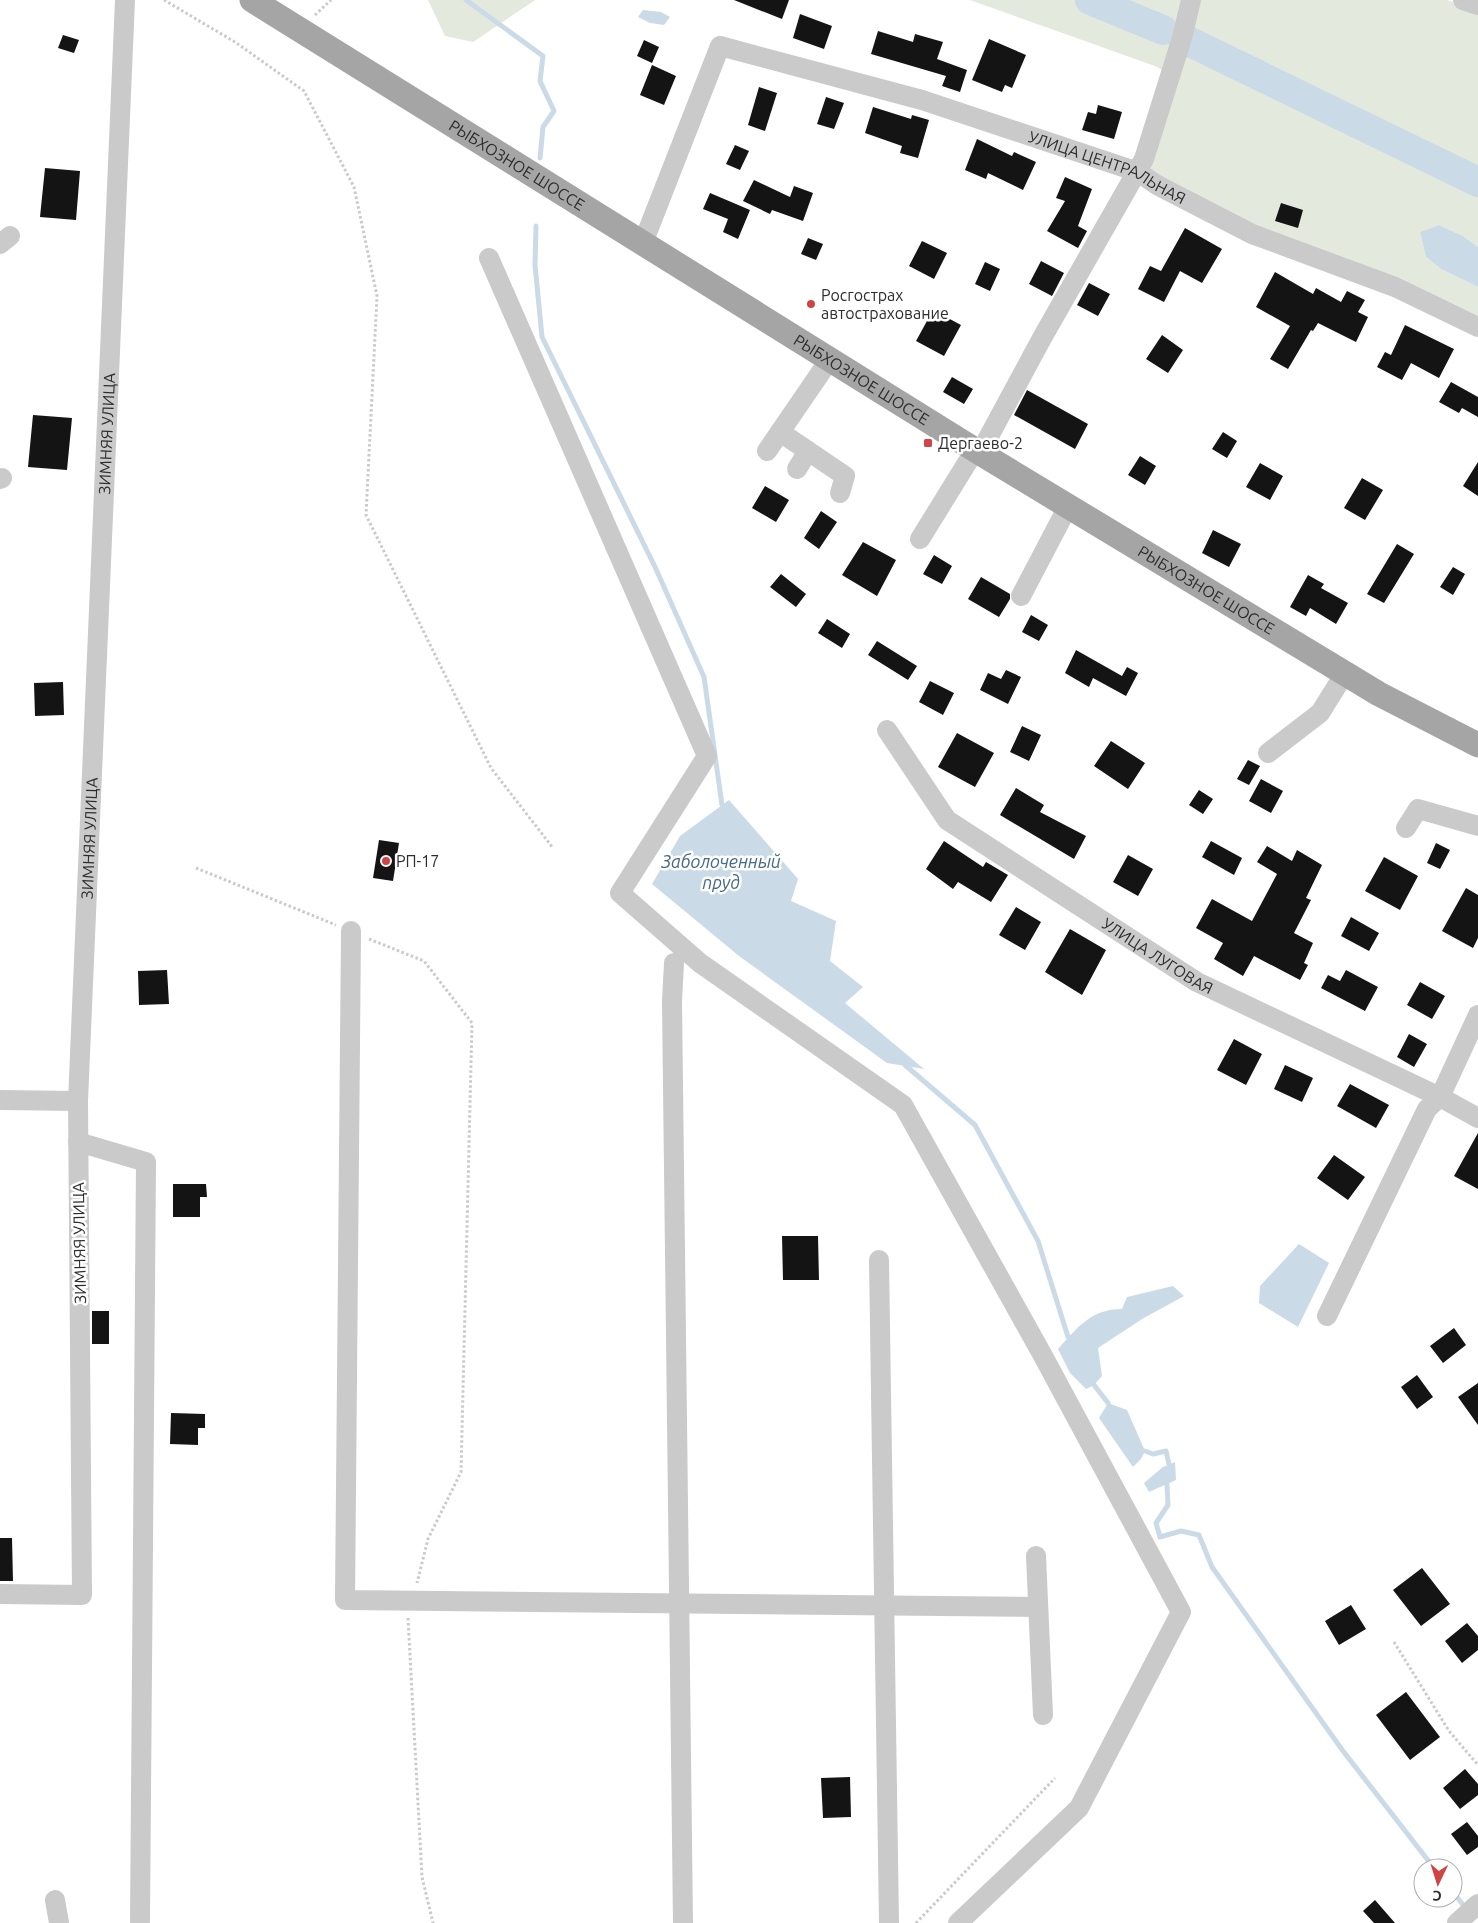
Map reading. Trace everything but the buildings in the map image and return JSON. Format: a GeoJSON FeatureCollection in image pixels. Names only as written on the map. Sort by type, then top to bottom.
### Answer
{"type":"FeatureCollection","features":[{"type":"Feature","properties":{"kind":"main road","name":"РЫБХОЗНОЕ ШОССЕ"},"geometry":{"type":"LineString","coordinates":[[252,0],[978,452],[1379,694],[1478,745]]}},
{"type":"Feature","properties":{"kind":"street","name":"ЗИМНЯЯ УЛИЦА"},"geometry":{"type":"LineString","coordinates":[[0,1594],[82,1595],[78,1101],[125,0]]}},
{"type":"Feature","properties":{"kind":"street"},"geometry":{"type":"LineString","coordinates":[[920,539],[978,452],[1138,172],[1144,159],[1182,38],[1191,0]]}},
{"type":"Feature","properties":{"kind":"street"},"geometry":{"type":"LineString","coordinates":[[1463,0],[1478,5]]}},
{"type":"Feature","properties":{"kind":"street","name":"УЛИЦА ЦЕНТРАЛЬНАЯ"},"geometry":{"type":"LineString","coordinates":[[643,243],[720,46],[922,100],[1138,172],[1158,185],[1252,234],[1395,287],[1478,327]]}},
{"type":"Feature","properties":{"kind":"street"},"geometry":{"type":"LineString","coordinates":[[490,258],[707,756],[620,893],[700,963],[903,1106],[1042,1354],[1181,1612],[1079,1808],[958,1923]]}},
{"type":"Feature","properties":{"kind":"street"},"geometry":{"type":"LineString","coordinates":[[767,451],[830,360]]}},
{"type":"Feature","properties":{"kind":"street"},"geometry":{"type":"LineString","coordinates":[[780,432],[845,476],[840,493]]}},
{"type":"Feature","properties":{"kind":"street"},"geometry":{"type":"LineString","coordinates":[[797,468],[808,451]]}},
{"type":"Feature","properties":{"kind":"street"},"geometry":{"type":"LineString","coordinates":[[1021,596],[1066,510]]}},
{"type":"Feature","properties":{"kind":"street"},"geometry":{"type":"LineString","coordinates":[[1268,753],[1320,712],[1345,673]]}},
{"type":"Feature","properties":{"kind":"street","name":"УЛИЦА ЛУГОВАЯ"},"geometry":{"type":"LineString","coordinates":[[887,730],[947,820],[1197,982],[1440,1097],[1478,1118]]}},
{"type":"Feature","properties":{"kind":"street"},"geometry":{"type":"LineString","coordinates":[[1406,828],[1418,809],[1478,826]]}},
{"type":"Feature","properties":{"kind":"street"},"geometry":{"type":"LineString","coordinates":[[351,931],[345,1600],[1038,1606]]}},
{"type":"Feature","properties":{"kind":"street"},"geometry":{"type":"LineString","coordinates":[[674,963],[672,1001],[683,1923]]}},
{"type":"Feature","properties":{"kind":"street"},"geometry":{"type":"LineString","coordinates":[[1327,1316],[1427,1109],[1440,1097],[1478,1015]]}},
{"type":"Feature","properties":{"kind":"street"},"geometry":{"type":"LineString","coordinates":[[0,1100],[78,1101]]}},
{"type":"Feature","properties":{"kind":"street"},"geometry":{"type":"LineString","coordinates":[[78,1142],[146,1162],[140,1921]]}},
{"type":"Feature","properties":{"kind":"street"},"geometry":{"type":"LineString","coordinates":[[879,1260],[889,1923]]}},
{"type":"Feature","properties":{"kind":"street"},"geometry":{"type":"LineString","coordinates":[[1036,1556],[1043,1715]]}},
{"type":"Feature","properties":{"kind":"street"},"geometry":{"type":"LineString","coordinates":[[56,1900],[59,1923]]}},
{"type":"Feature","properties":{"kind":"street"},"geometry":{"type":"LineString","coordinates":[[1457,1923],[1478,1904]]}},
{"type":"Feature","properties":{"kind":"path"},"geometry":{"type":"LineString","coordinates":[[164,0],[235,42],[304,91],[354,187],[377,296],[366,515],[490,768],[552,848]]}},
{"type":"Feature","properties":{"kind":"path"},"geometry":{"type":"LineString","coordinates":[[196,868],[424,961],[472,1023],[461,1472],[428,1539],[407,1624],[422,1877],[433,1923]]}},
{"type":"Feature","properties":{"kind":"path"},"geometry":{"type":"LineString","coordinates":[[1394,1642],[1449,1731],[1478,1765]]}},
{"type":"Feature","properties":{"kind":"path"},"geometry":{"type":"LineString","coordinates":[[916,1923],[1055,1778]]}},
{"type":"Feature","properties":{"kind":"shaded area"},"geometry":{"type":"Polygon","coordinates":[[[428,0],[535,0],[473,42],[445,36],[428,0]]]}},
{"type":"Feature","properties":{"kind":"shaded area"},"geometry":{"type":"Polygon","coordinates":[[[970,0],[1447,0],[1478,10],[1478,247],[1463,236],[1439,225],[1420,232],[1426,257],[1441,269],[1478,287],[1478,317],[1228,214],[1151,173],[1149,158],[1176,77],[1155,66],[970,0]]]}},
{"type":"Feature","properties":{"kind":"water"},"geometry":{"type":"Polygon","coordinates":[[[643,10],[661,12],[670,17],[664,25],[650,23],[638,17],[643,10]]]}},
{"type":"Feature","properties":{"kind":"water"},"geometry":{"type":"Polygon","coordinates":[[[1439,225],[1463,236],[1478,247],[1478,287],[1441,269],[1426,257],[1420,232],[1439,225]]]}},
{"type":"Feature","properties":{"kind":"water","name":"Заболоченный пруд"},"geometry":{"type":"Polygon","coordinates":[[[729,800],[798,879],[791,901],[836,921],[830,961],[863,987],[845,1003],[924,1069],[887,1063],[739,956],[652,884],[680,836],[729,800]]]}},
{"type":"Feature","properties":{"kind":"water"},"geometry":{"type":"Polygon","coordinates":[[[1299,1244],[1329,1263],[1298,1327],[1259,1303],[1260,1286],[1299,1244]]]}},
{"type":"Feature","properties":{"kind":"water"},"geometry":{"type":"Polygon","coordinates":[[[1173,1286],[1184,1296],[1142,1319],[1098,1348],[1102,1376],[1094,1385],[1086,1389],[1070,1373],[1058,1349],[1078,1327],[1102,1312],[1122,1309],[1127,1297],[1173,1286]]]}},
{"type":"Feature","properties":{"kind":"water"},"geometry":{"type":"Polygon","coordinates":[[[1108,1403],[1127,1410],[1145,1451],[1141,1459],[1133,1467],[1099,1418],[1108,1403]]]}},
{"type":"Feature","properties":{"kind":"water"},"geometry":{"type":"Polygon","coordinates":[[[1175,1462],[1176,1480],[1149,1492],[1144,1483],[1163,1467],[1175,1462]]]}},
{"type":"Feature","properties":{"kind":"waterway"},"geometry":{"type":"LineString","coordinates":[[466,0],[543,56],[540,81],[554,111],[543,127],[540,158]]}},
{"type":"Feature","properties":{"kind":"waterway"},"geometry":{"type":"LineString","coordinates":[[1090,0],[1163,30]]}},
{"type":"Feature","properties":{"kind":"waterway"},"geometry":{"type":"LineString","coordinates":[[1182,38],[1478,182]]}},
{"type":"Feature","properties":{"kind":"waterway"},"geometry":{"type":"LineString","coordinates":[[536,226],[535,265],[542,337],[656,569],[704,677],[722,805]]}},
{"type":"Feature","properties":{"kind":"waterway"},"geometry":{"type":"LineString","coordinates":[[905,1065],[975,1125],[1038,1241],[1068,1337]]}},
{"type":"Feature","properties":{"kind":"waterway"},"geometry":{"type":"LineString","coordinates":[[1094,1385],[1108,1403]]}},
{"type":"Feature","properties":{"kind":"waterway"},"geometry":{"type":"LineString","coordinates":[[1145,1451],[1153,1454],[1166,1451],[1169,1464]]}},
{"type":"Feature","properties":{"kind":"waterway"},"geometry":{"type":"LineString","coordinates":[[1167,1485],[1168,1505],[1156,1523],[1160,1537],[1181,1531],[1199,1535],[1212,1567],[1343,1751],[1426,1858]]}},
{"type":"Feature","properties":{"kind":"waterway"},"geometry":{"type":"LineString","coordinates":[[1463,1905],[1467,1910]]}},
{"type":"Feature","properties":{"kind":"place","name":"Росгострах автострахование"},"geometry":{"type":"Point","coordinates":[811,304]}},
{"type":"Feature","properties":{"kind":"place","name":"Дергаево-2"},"geometry":{"type":"Point","coordinates":[928,443]}},
{"type":"Feature","properties":{"kind":"place","name":"РП-17"},"geometry":{"type":"Point","coordinates":[386,861]}}]}
